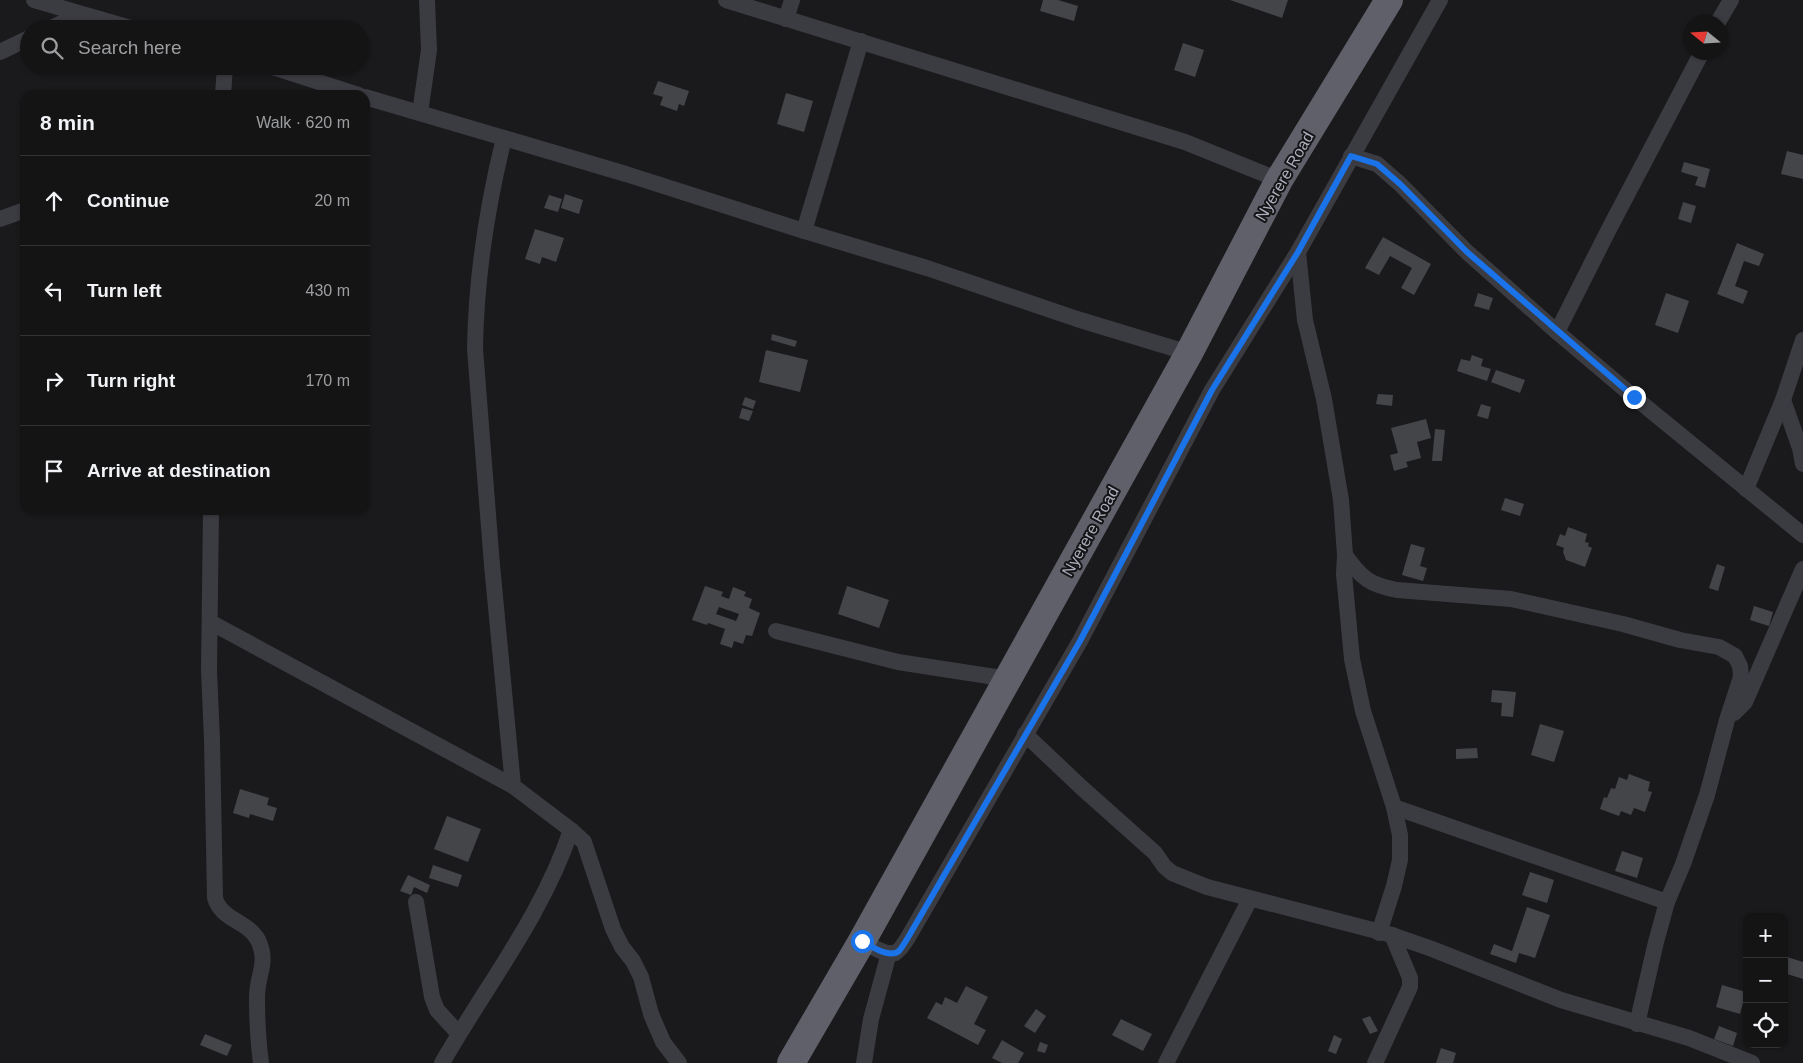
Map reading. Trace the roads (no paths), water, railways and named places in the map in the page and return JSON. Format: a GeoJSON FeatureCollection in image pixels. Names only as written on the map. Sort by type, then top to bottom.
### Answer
{"type":"FeatureCollection","features":[{"type":"Feature","properties":{"kind":"highway","name":"Nyerere Road"},"geometry":{"type":"LineString","coordinates":[[791,1063],[862,941],[1189,353],[1279,180],[1389,0]]}},
{"type":"Feature","properties":{"kind":"street"},"geometry":{"type":"LineString","coordinates":[[34,0],[102,20]]}},
{"type":"Feature","properties":{"kind":"street"},"geometry":{"type":"LineString","coordinates":[[420,114],[429,50],[427,0]]}},
{"type":"Feature","properties":{"kind":"street"},"geometry":{"type":"LineString","coordinates":[[726,0],[1185,142],[1279,180]]}},
{"type":"Feature","properties":{"kind":"street"},"geometry":{"type":"LineString","coordinates":[[786,19],[792,0]]}},
{"type":"Feature","properties":{"kind":"street"},"geometry":{"type":"LineString","coordinates":[[862,941],[876,949],[889,953],[897,952],[910,934],[1080,641],[1212,390],[1298,252],[1440,0]]}},
{"type":"Feature","properties":{"kind":"street"},"geometry":{"type":"LineString","coordinates":[[1722,15],[1731,0]]}},
{"type":"Feature","properties":{"kind":"street"},"geometry":{"type":"LineString","coordinates":[[68,20],[81,14]]}},
{"type":"Feature","properties":{"kind":"street"},"geometry":{"type":"LineString","coordinates":[[804,232],[861,41]]}},
{"type":"Feature","properties":{"kind":"street"},"geometry":{"type":"LineString","coordinates":[[0,52],[20,42]]}},
{"type":"Feature","properties":{"kind":"street"},"geometry":{"type":"LineString","coordinates":[[1557,332],[1698,60]]}},
{"type":"Feature","properties":{"kind":"street"},"geometry":{"type":"LineString","coordinates":[[223,90],[224,75]]}},
{"type":"Feature","properties":{"kind":"street"},"geometry":{"type":"LineString","coordinates":[[297,75],[343,90]]}},
{"type":"Feature","properties":{"kind":"street"},"geometry":{"type":"LineString","coordinates":[[370,99],[626,174],[804,232],[927,268],[1077,319],[1189,353]]}},
{"type":"Feature","properties":{"kind":"street"},"geometry":{"type":"LineString","coordinates":[[504,138],[490,203],[480,268],[475,317],[475,349],[492,565],[513,786]]}},
{"type":"Feature","properties":{"kind":"street"},"geometry":{"type":"LineString","coordinates":[[1351,156],[1377,164],[1400,184],[1467,252],[1557,332],[1803,535]]}},
{"type":"Feature","properties":{"kind":"street"},"geometry":{"type":"LineString","coordinates":[[0,219],[20,212]]}},
{"type":"Feature","properties":{"kind":"street"},"geometry":{"type":"LineString","coordinates":[[1298,252],[1305,320],[1324,400],[1340,500],[1345,555],[1344,574],[1352,659],[1363,711],[1394,808],[1400,835],[1400,860],[1385,934],[1410,978],[1410,987],[1375,1063]]}},
{"type":"Feature","properties":{"kind":"street"},"geometry":{"type":"LineString","coordinates":[[1746,489],[1783,400],[1803,340]]}},
{"type":"Feature","properties":{"kind":"street"},"geometry":{"type":"LineString","coordinates":[[1783,400],[1800,448],[1803,464]]}},
{"type":"Feature","properties":{"kind":"street"},"geometry":{"type":"LineString","coordinates":[[211,515],[209,670],[215,898],[222,911],[254,934],[264,958],[257,995],[261,1063]]}},
{"type":"Feature","properties":{"kind":"street"},"geometry":{"type":"LineString","coordinates":[[1345,555],[1364,579],[1381,587],[1407,591],[1511,599],[1623,624],[1680,640],[1719,647],[1735,656],[1740,666],[1741,677],[1706,795],[1683,864],[1667,902],[1638,1024]]}},
{"type":"Feature","properties":{"kind":"street"},"geometry":{"type":"LineString","coordinates":[[1727,720],[1745,702],[1803,569]]}},
{"type":"Feature","properties":{"kind":"street"},"geometry":{"type":"LineString","coordinates":[[210,622],[513,786],[584,842],[613,929],[641,977],[651,1014],[663,1042],[679,1063]]}},
{"type":"Feature","properties":{"kind":"street"},"geometry":{"type":"LineString","coordinates":[[776,631],[898,662],[1008,679]]}},
{"type":"Feature","properties":{"kind":"street"},"geometry":{"type":"LineString","coordinates":[[1025,734],[1155,853],[1164,866],[1172,873],[1207,887],[1385,934],[1432,949],[1561,1000],[1689,1038],[1752,1063]]}},
{"type":"Feature","properties":{"kind":"street"},"geometry":{"type":"LineString","coordinates":[[1394,808],[1667,902]]}},
{"type":"Feature","properties":{"kind":"street"},"geometry":{"type":"LineString","coordinates":[[442,1063],[532,916],[562,859],[571,830]]}},
{"type":"Feature","properties":{"kind":"street"},"geometry":{"type":"LineString","coordinates":[[1166,1063],[1250,899]]}},
{"type":"Feature","properties":{"kind":"street"},"geometry":{"type":"LineString","coordinates":[[416,902],[432,997],[437,1010],[459,1034]]}},
{"type":"Feature","properties":{"kind":"street"},"geometry":{"type":"LineString","coordinates":[[864,1063],[871,1018],[889,953]]}}]}
